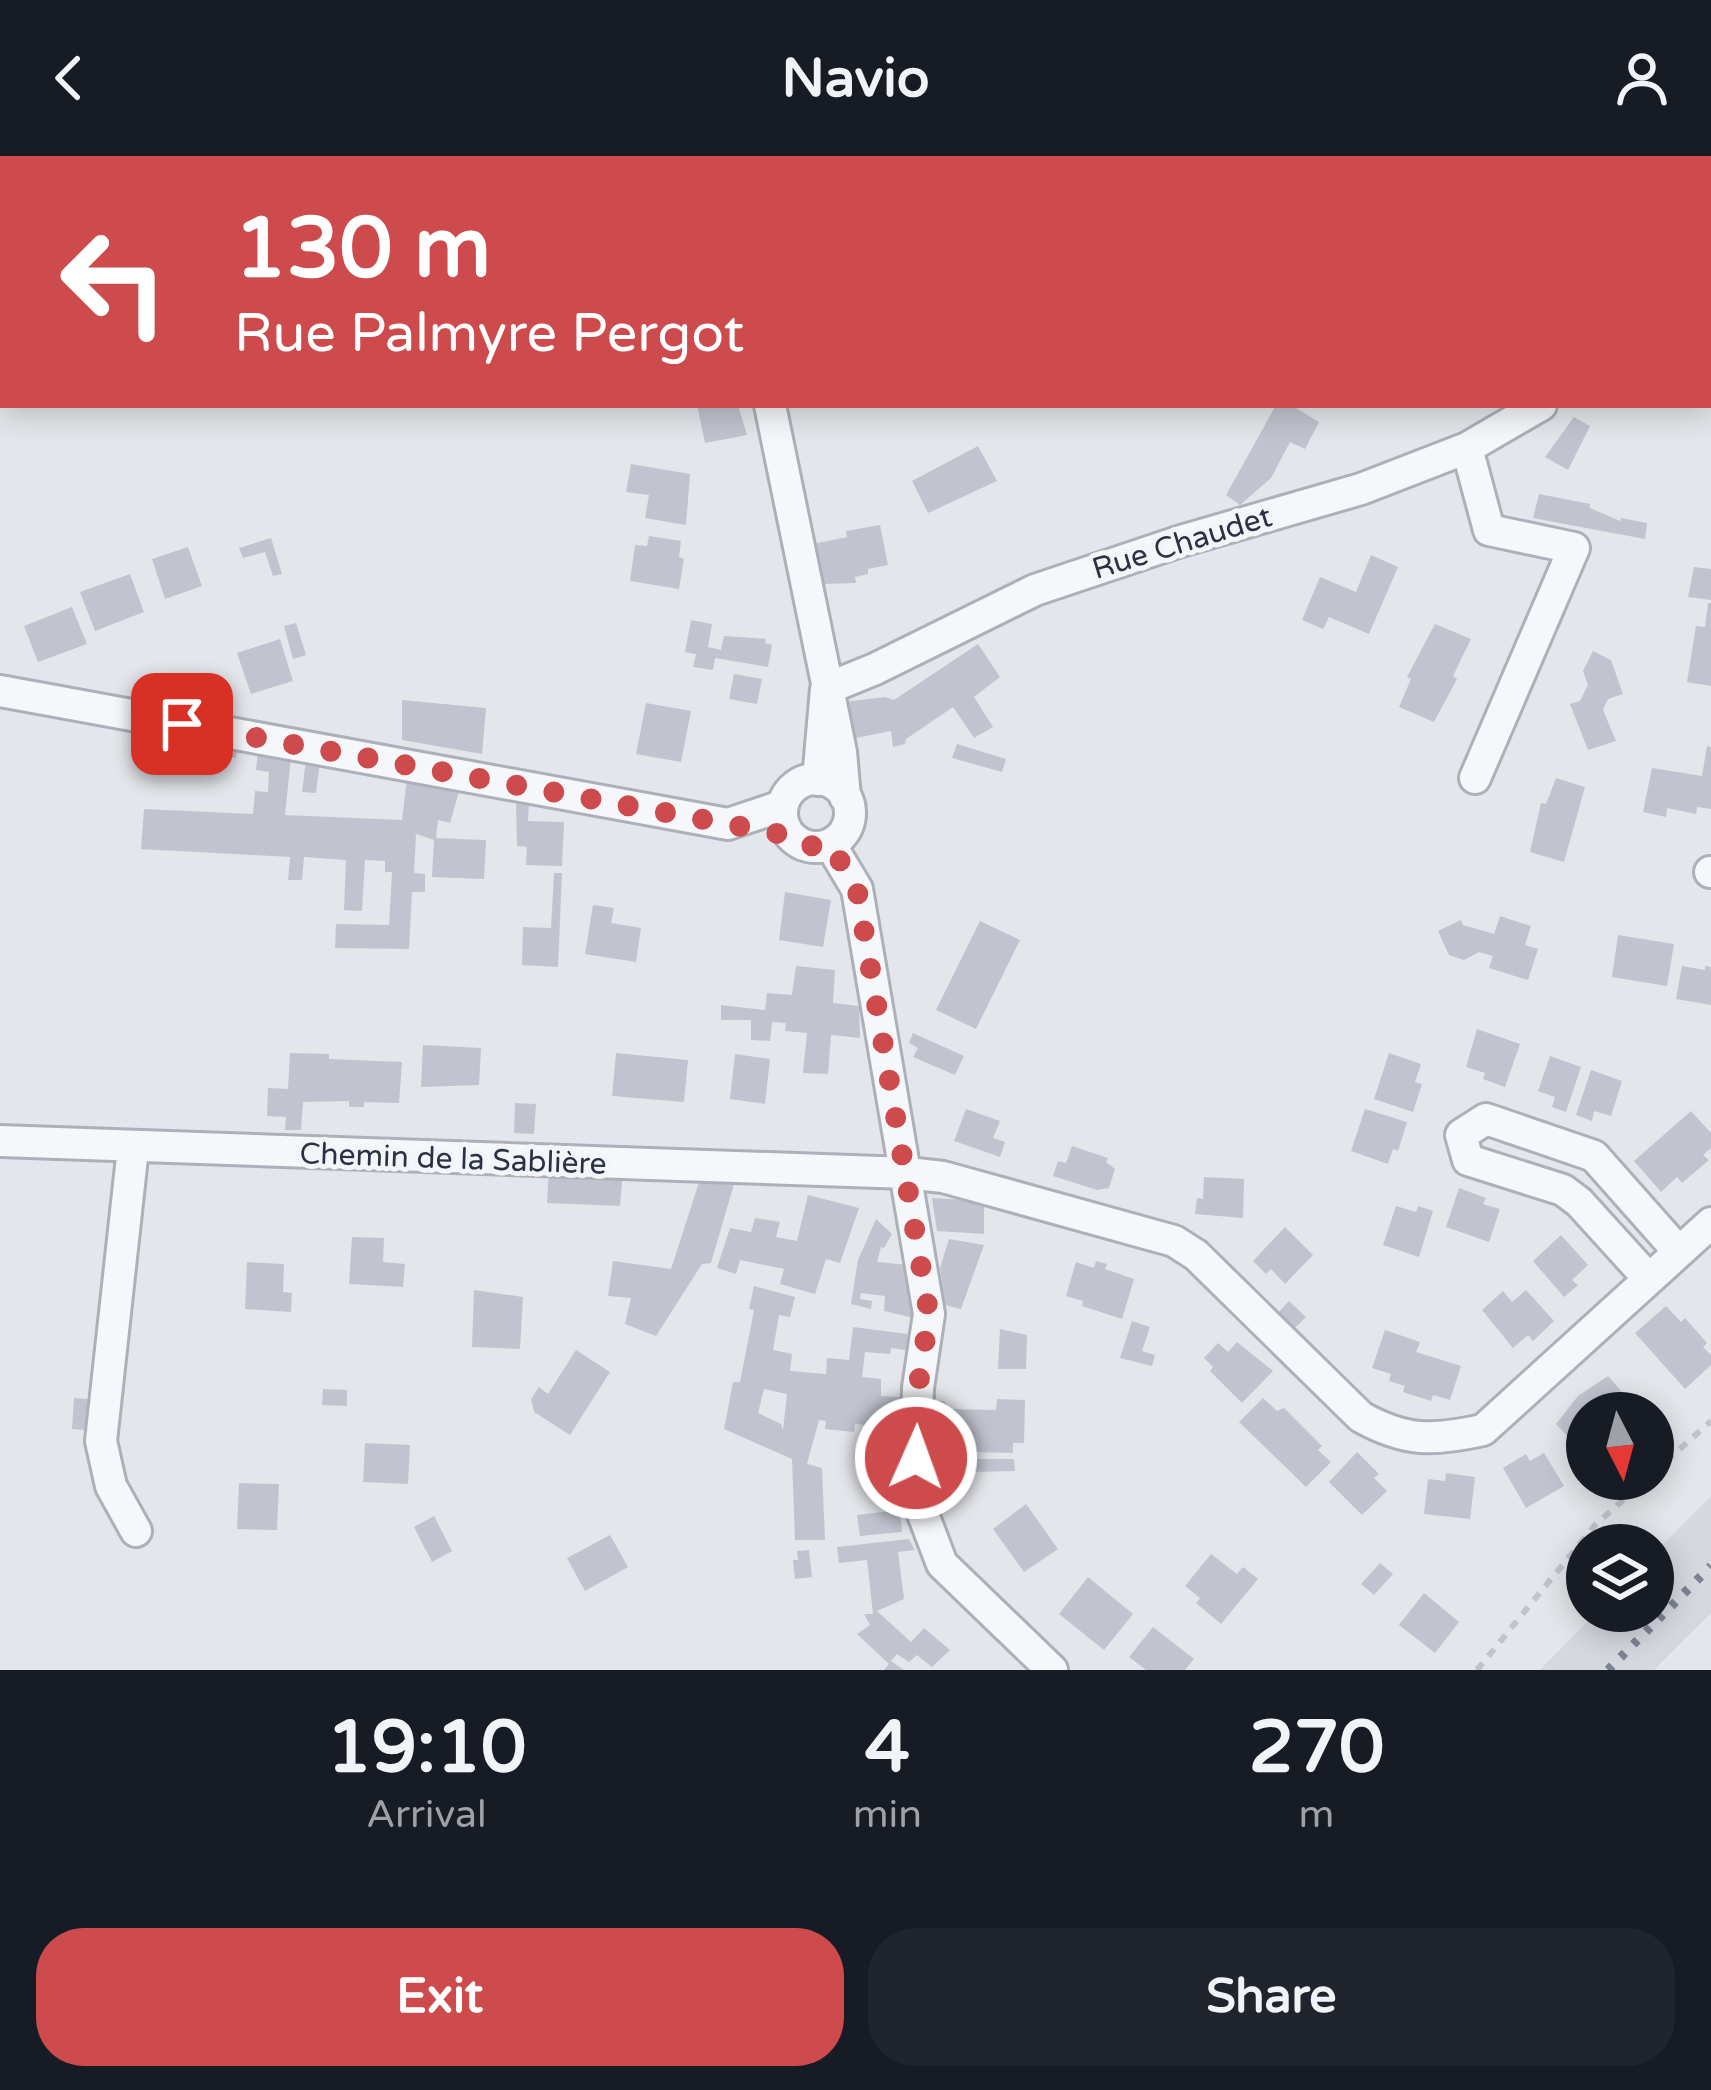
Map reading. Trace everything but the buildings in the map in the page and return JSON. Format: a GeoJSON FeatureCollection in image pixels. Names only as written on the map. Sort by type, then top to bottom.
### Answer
{"type":"FeatureCollection","features":[{"type":"Feature","properties":{"kind":"street"},"geometry":{"type":"LineString","coordinates":[[0,691],[728,824],[790,836],[809,846],[830,844],[846,829],[849,807],[771,408]]}},
{"type":"Feature","properties":{"kind":"street","name":"Rue Chaudet"},"geometry":{"type":"LineString","coordinates":[[826,689],[1035,590],[1361,488],[1467,448],[1536,408]]}},
{"type":"Feature","properties":{"kind":"street"},"geometry":{"type":"LineString","coordinates":[[1467,448],[1489,530],[1574,548],[1475,778]]}},
{"type":"Feature","properties":{"kind":"street"},"geometry":{"type":"LineString","coordinates":[[818,780],[826,689]]}},
{"type":"Feature","properties":{"kind":"street"},"geometry":{"type":"LineString","coordinates":[[728,824],[782,806],[800,783],[829,782],[845,797]]}},
{"type":"Feature","properties":{"kind":"street"},"geometry":{"type":"LineString","coordinates":[[782,806],[790,836]]}},
{"type":"Feature","properties":{"kind":"street"},"geometry":{"type":"LineString","coordinates":[[830,844],[857,889],[929,1314],[918,1388],[915,1492],[942,1564],[1052,1670]]}},
{"type":"Feature","properties":{"kind":"street"},"geometry":{"type":"LineString","coordinates":[[1649,1280],[1580,1202],[1563,1190],[1468,1160],[1461,1136],[1486,1119],[1594,1156],[1679,1252]]}},
{"type":"Feature","properties":{"kind":"street","name":"Chemin de la Sablière"},"geometry":{"type":"LineString","coordinates":[[0,1141],[943,1177],[1174,1241],[1196,1255],[1361,1417],[1410,1437],[1437,1440],[1483,1430],[1711,1223]]}},
{"type":"Feature","properties":{"kind":"street"},"geometry":{"type":"LineString","coordinates":[[133,1148],[101,1441],[111,1486],[136,1531]]}},
{"type":"Feature","properties":{"kind":"path"},"geometry":{"type":"LineString","coordinates":[[1674,1454],[1711,1421]]}},
{"type":"Feature","properties":{"kind":"path"},"geometry":{"type":"LineString","coordinates":[[1477,1670],[1595,1526],[1624,1500]]}},
{"type":"Feature","properties":{"kind":"shaded area"},"geometry":{"type":"Polygon","coordinates":[[[1711,1496],[1711,1613],[1654,1670],[1540,1670],[1577,1632],[1674,1632],[1674,1534],[1711,1496]]]}},
{"type":"Feature","properties":{"kind":"railway"},"geometry":{"type":"LineString","coordinates":[[1608,1670],[1711,1566]]}},
{"type":"Feature","properties":{"kind":"route"},"geometry":{"type":"LineString","coordinates":[[182,724],[790,836],[809,846],[830,844],[857,889],[929,1314],[918,1388],[916,1458]]}}]}
